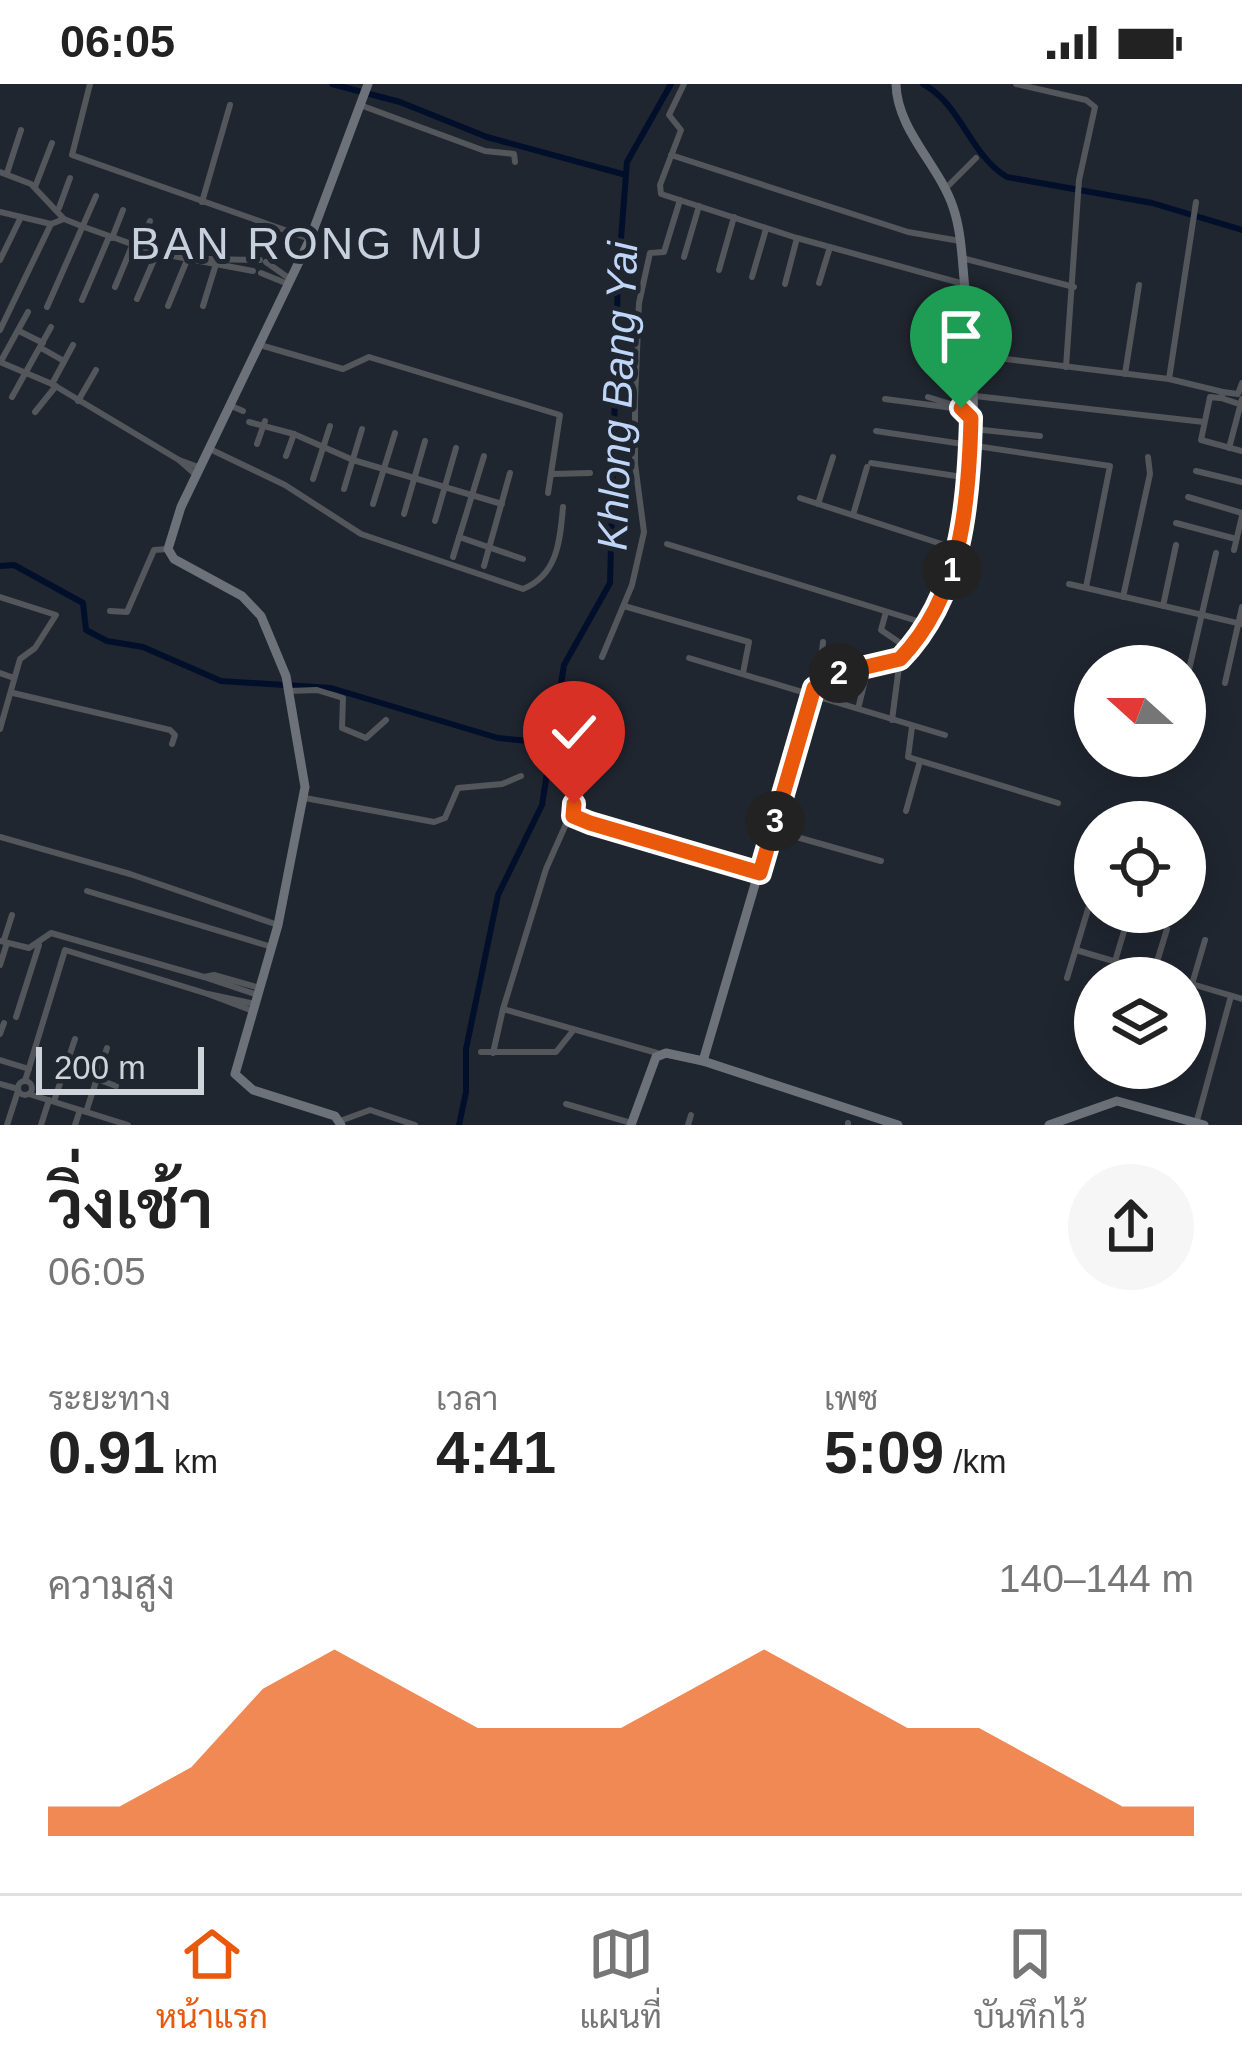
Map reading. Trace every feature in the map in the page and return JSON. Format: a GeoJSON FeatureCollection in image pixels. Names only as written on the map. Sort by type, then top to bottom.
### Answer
{"type":"FeatureCollection","features":[{"type":"Feature","properties":{"kind":"street"},"geometry":{"type":"LineString","coordinates":[[90,84],[72,155],[310,238]]}},
{"type":"Feature","properties":{"kind":"street"},"geometry":{"type":"LineString","coordinates":[[168,549],[198,471],[310,238],[368,84]]}},
{"type":"Feature","properties":{"kind":"street"},"geometry":{"type":"LineString","coordinates":[[684,84],[669,116],[681,127],[658,190],[797,238],[964,284]]}},
{"type":"Feature","properties":{"kind":"street"},"geometry":{"type":"LineString","coordinates":[[703,1061],[811,694],[836,674],[900,659],[942,597],[957,549],[969,478],[973,355],[960,241],[946,188],[904,117],[896,84]]}},
{"type":"Feature","properties":{"kind":"street"},"geometry":{"type":"LineString","coordinates":[[1016,84],[1094,104],[1078,180],[1066,367]]}},
{"type":"Feature","properties":{"kind":"street"},"geometry":{"type":"LineString","coordinates":[[362,101],[485,151],[514,154],[515,162]]}},
{"type":"Feature","properties":{"kind":"street"},"geometry":{"type":"LineString","coordinates":[[202,202],[230,105]]}},
{"type":"Feature","properties":{"kind":"street"},"geometry":{"type":"LineString","coordinates":[[20,130],[3,173],[35,187],[64,219],[157,253],[188,259],[263,261],[289,281]]}},
{"type":"Feature","properties":{"kind":"street"},"geometry":{"type":"LineString","coordinates":[[35,187],[52,142]]}},
{"type":"Feature","properties":{"kind":"street"},"geometry":{"type":"LineString","coordinates":[[671,154],[908,232],[960,241]]}},
{"type":"Feature","properties":{"kind":"street"},"geometry":{"type":"LineString","coordinates":[[946,188],[976,158]]}},
{"type":"Feature","properties":{"kind":"street"},"geometry":{"type":"LineString","coordinates":[[58,209],[70,178]]}},
{"type":"Feature","properties":{"kind":"street"},"geometry":{"type":"LineString","coordinates":[[47,307],[96,196]]}},
{"type":"Feature","properties":{"kind":"street"},"geometry":{"type":"LineString","coordinates":[[602,657],[624,606],[644,532],[635,464],[639,303],[650,253],[664,251],[680,200]]}},
{"type":"Feature","properties":{"kind":"street"},"geometry":{"type":"LineString","coordinates":[[1169,379],[1196,205]]}},
{"type":"Feature","properties":{"kind":"street"},"geometry":{"type":"LineString","coordinates":[[683,257],[700,206]]}},
{"type":"Feature","properties":{"kind":"street"},"geometry":{"type":"LineString","coordinates":[[82,300],[123,210]]}},
{"type":"Feature","properties":{"kind":"street"},"geometry":{"type":"LineString","coordinates":[[0,212],[51,224],[64,219]]}},
{"type":"Feature","properties":{"kind":"street"},"geometry":{"type":"LineString","coordinates":[[719,270],[734,217]]}},
{"type":"Feature","properties":{"kind":"street"},"geometry":{"type":"LineString","coordinates":[[0,260],[21,218]]}},
{"type":"Feature","properties":{"kind":"street"},"geometry":{"type":"LineString","coordinates":[[115,286],[150,221]]}},
{"type":"Feature","properties":{"kind":"street"},"geometry":{"type":"LineString","coordinates":[[0,330],[51,224]]}},
{"type":"Feature","properties":{"kind":"street"},"geometry":{"type":"LineString","coordinates":[[170,255],[181,226]]}},
{"type":"Feature","properties":{"kind":"street"},"geometry":{"type":"LineString","coordinates":[[752,277],[766,228]]}},
{"type":"Feature","properties":{"kind":"street"},"geometry":{"type":"LineString","coordinates":[[785,284],[797,238]]}},
{"type":"Feature","properties":{"kind":"street"},"geometry":{"type":"LineString","coordinates":[[203,260],[208,241]]}},
{"type":"Feature","properties":{"kind":"street"},"geometry":{"type":"LineString","coordinates":[[819,284],[830,247]]}},
{"type":"Feature","properties":{"kind":"street"},"geometry":{"type":"LineString","coordinates":[[137,299],[157,253]]}},
{"type":"Feature","properties":{"kind":"street"},"geometry":{"type":"LineString","coordinates":[[962,257],[1074,287]]}},
{"type":"Feature","properties":{"kind":"street"},"geometry":{"type":"LineString","coordinates":[[168,306],[188,259]]}},
{"type":"Feature","properties":{"kind":"street"},"geometry":{"type":"LineString","coordinates":[[217,261],[289,281]]}},
{"type":"Feature","properties":{"kind":"street"},"geometry":{"type":"LineString","coordinates":[[203,306],[217,261]]}},
{"type":"Feature","properties":{"kind":"street"},"geometry":{"type":"LineString","coordinates":[[1125,374],[1139,285]]}},
{"type":"Feature","properties":{"kind":"street"},"geometry":{"type":"LineString","coordinates":[[28,312],[0,363],[54,385],[198,471]]}},
{"type":"Feature","properties":{"kind":"street"},"geometry":{"type":"LineString","coordinates":[[12,397],[51,327]]}},
{"type":"Feature","properties":{"kind":"street"},"geometry":{"type":"LineString","coordinates":[[18,330],[64,361]]}},
{"type":"Feature","properties":{"kind":"street"},"geometry":{"type":"LineString","coordinates":[[257,344],[343,369],[369,357],[560,415],[548,494]]}},
{"type":"Feature","properties":{"kind":"street"},"geometry":{"type":"LineString","coordinates":[[35,412],[73,345]]}},
{"type":"Feature","properties":{"kind":"street"},"geometry":{"type":"LineString","coordinates":[[973,355],[1169,379],[1222,395],[1242,403],[1228,448]]}},
{"type":"Feature","properties":{"kind":"street"},"geometry":{"type":"LineString","coordinates":[[79,401],[96,370]]}},
{"type":"Feature","properties":{"kind":"street"},"geometry":{"type":"LineString","coordinates":[[1242,383],[1238,394],[1210,397],[1202,441],[1242,451]]}},
{"type":"Feature","properties":{"kind":"street"},"geometry":{"type":"LineString","coordinates":[[972,396],[1204,422]]}},
{"type":"Feature","properties":{"kind":"street"},"geometry":{"type":"LineString","coordinates":[[928,398],[958,406],[968,420]]}},
{"type":"Feature","properties":{"kind":"street"},"geometry":{"type":"LineString","coordinates":[[885,399],[1040,436]]}},
{"type":"Feature","properties":{"kind":"street"},"geometry":{"type":"LineString","coordinates":[[228,409],[322,450],[502,504]]}},
{"type":"Feature","properties":{"kind":"street"},"geometry":{"type":"LineString","coordinates":[[257,444],[266,425]]}},
{"type":"Feature","properties":{"kind":"street"},"geometry":{"type":"LineString","coordinates":[[313,478],[330,426]]}},
{"type":"Feature","properties":{"kind":"street"},"geometry":{"type":"LineString","coordinates":[[344,489],[362,429]]}},
{"type":"Feature","properties":{"kind":"street"},"geometry":{"type":"LineString","coordinates":[[876,431],[1100,462],[1112,468],[1086,587]]}},
{"type":"Feature","properties":{"kind":"street"},"geometry":{"type":"LineString","coordinates":[[373,504],[395,433]]}},
{"type":"Feature","properties":{"kind":"street"},"geometry":{"type":"LineString","coordinates":[[286,456],[294,434]]}},
{"type":"Feature","properties":{"kind":"street"},"geometry":{"type":"LineString","coordinates":[[404,514],[425,441]]}},
{"type":"Feature","properties":{"kind":"street"},"geometry":{"type":"LineString","coordinates":[[435,521],[456,448]]}},
{"type":"Feature","properties":{"kind":"street"},"geometry":{"type":"LineString","coordinates":[[212,450],[285,485],[361,534],[523,589],[536,583],[556,558],[562,507]]}},
{"type":"Feature","properties":{"kind":"street"},"geometry":{"type":"LineString","coordinates":[[453,557],[484,456]]}},
{"type":"Feature","properties":{"kind":"street"},"geometry":{"type":"LineString","coordinates":[[818,504],[833,457]]}},
{"type":"Feature","properties":{"kind":"street"},"geometry":{"type":"LineString","coordinates":[[1123,596],[1150,473],[1148,457]]}},
{"type":"Feature","properties":{"kind":"street"},"geometry":{"type":"LineString","coordinates":[[853,515],[869,465],[969,478]]}},
{"type":"Feature","properties":{"kind":"street"},"geometry":{"type":"LineString","coordinates":[[1196,471],[1242,482]]}},
{"type":"Feature","properties":{"kind":"street"},"geometry":{"type":"LineString","coordinates":[[552,474],[590,472]]}},
{"type":"Feature","properties":{"kind":"street"},"geometry":{"type":"LineString","coordinates":[[484,566],[510,473]]}},
{"type":"Feature","properties":{"kind":"street"},"geometry":{"type":"LineString","coordinates":[[1187,497],[1242,514],[1234,550]]}},
{"type":"Feature","properties":{"kind":"street"},"geometry":{"type":"LineString","coordinates":[[800,498],[957,549]]}},
{"type":"Feature","properties":{"kind":"street"},"geometry":{"type":"LineString","coordinates":[[1176,523],[1236,539]]}},
{"type":"Feature","properties":{"kind":"street"},"geometry":{"type":"LineString","coordinates":[[459,537],[524,559]]}},
{"type":"Feature","properties":{"kind":"street"},"geometry":{"type":"LineString","coordinates":[[667,544],[927,623]]}},
{"type":"Feature","properties":{"kind":"street"},"geometry":{"type":"LineString","coordinates":[[1163,606],[1176,545]]}},
{"type":"Feature","properties":{"kind":"street"},"geometry":{"type":"LineString","coordinates":[[110,611],[127,612],[154,550],[168,549]]}},
{"type":"Feature","properties":{"kind":"street"},"geometry":{"type":"LineString","coordinates":[[168,549],[174,559],[255,608],[286,676],[304,797],[293,830],[278,925],[236,1068],[237,1079],[253,1090],[341,1123],[370,1110],[415,1125]]}},
{"type":"Feature","properties":{"kind":"street"},"geometry":{"type":"LineString","coordinates":[[1195,645],[1216,553]]}},
{"type":"Feature","properties":{"kind":"street"},"geometry":{"type":"LineString","coordinates":[[1070,584],[1240,623]]}},
{"type":"Feature","properties":{"kind":"street"},"geometry":{"type":"LineString","coordinates":[[0,598],[56,615],[34,648],[20,658],[0,729]]}},
{"type":"Feature","properties":{"kind":"street"},"geometry":{"type":"LineString","coordinates":[[624,606],[749,642],[743,673]]}},
{"type":"Feature","properties":{"kind":"street"},"geometry":{"type":"LineString","coordinates":[[1225,683],[1242,607]]}},
{"type":"Feature","properties":{"kind":"street"},"geometry":{"type":"LineString","coordinates":[[886,612],[881,630],[909,650]]}},
{"type":"Feature","properties":{"kind":"street"},"geometry":{"type":"LineString","coordinates":[[819,683],[823,643]]}},
{"type":"Feature","properties":{"kind":"street"},"geometry":{"type":"LineString","coordinates":[[689,658],[945,735]]}},
{"type":"Feature","properties":{"kind":"street"},"geometry":{"type":"LineString","coordinates":[[892,720],[900,659]]}},
{"type":"Feature","properties":{"kind":"street"},"geometry":{"type":"LineString","coordinates":[[859,704],[868,668]]}},
{"type":"Feature","properties":{"kind":"street"},"geometry":{"type":"LineString","coordinates":[[0,673],[14,678]]}},
{"type":"Feature","properties":{"kind":"street"},"geometry":{"type":"LineString","coordinates":[[289,690],[317,690],[343,698],[342,728],[366,738],[386,720]]}},
{"type":"Feature","properties":{"kind":"street"},"geometry":{"type":"LineString","coordinates":[[13,693],[170,730],[175,735],[172,744]]}},
{"type":"Feature","properties":{"kind":"street"},"geometry":{"type":"LineString","coordinates":[[493,1053],[546,869],[573,816],[594,700]]}},
{"type":"Feature","properties":{"kind":"street"},"geometry":{"type":"LineString","coordinates":[[913,726],[906,755],[1058,803]]}},
{"type":"Feature","properties":{"kind":"street"},"geometry":{"type":"LineString","coordinates":[[906,811],[920,761]]}},
{"type":"Feature","properties":{"kind":"street"},"geometry":{"type":"LineString","coordinates":[[304,797],[434,822],[446,818],[458,788],[502,784],[521,776]]}},
{"type":"Feature","properties":{"kind":"street"},"geometry":{"type":"LineString","coordinates":[[573,816],[760,873]]}},
{"type":"Feature","properties":{"kind":"street"},"geometry":{"type":"LineString","coordinates":[[772,830],[881,861]]}},
{"type":"Feature","properties":{"kind":"street"},"geometry":{"type":"LineString","coordinates":[[0,837],[130,874],[278,925]]}},
{"type":"Feature","properties":{"kind":"street"},"geometry":{"type":"LineString","coordinates":[[87,891],[272,947]]}},
{"type":"Feature","properties":{"kind":"street"},"geometry":{"type":"LineString","coordinates":[[0,965],[12,915]]}},
{"type":"Feature","properties":{"kind":"street"},"geometry":{"type":"LineString","coordinates":[[3,942],[29,948],[51,933],[203,977],[257,1000]]}},
{"type":"Feature","properties":{"kind":"street"},"geometry":{"type":"LineString","coordinates":[[1067,978],[1081,933]]}},
{"type":"Feature","properties":{"kind":"street"},"geometry":{"type":"LineString","coordinates":[[1199,957],[1205,940]]}},
{"type":"Feature","properties":{"kind":"street"},"geometry":{"type":"LineString","coordinates":[[16,1016],[40,941]]}},
{"type":"Feature","properties":{"kind":"street"},"geometry":{"type":"LineString","coordinates":[[8,1125],[64,950],[208,994],[257,1000]]}},
{"type":"Feature","properties":{"kind":"street"},"geometry":{"type":"LineString","coordinates":[[1076,950],[1099,957]]}},
{"type":"Feature","properties":{"kind":"street"},"geometry":{"type":"LineString","coordinates":[[1206,988],[1242,999]]}},
{"type":"Feature","properties":{"kind":"street"},"geometry":{"type":"LineString","coordinates":[[1049,1125],[1117,1101],[1200,1124],[1232,996]]}},
{"type":"Feature","properties":{"kind":"street"},"geometry":{"type":"LineString","coordinates":[[503,1009],[572,1032],[703,1061],[850,1119],[898,1125]]}},
{"type":"Feature","properties":{"kind":"street"},"geometry":{"type":"LineString","coordinates":[[0,1034],[4,1022]]}},
{"type":"Feature","properties":{"kind":"street"},"geometry":{"type":"LineString","coordinates":[[482,1052],[556,1052],[572,1032]]}},
{"type":"Feature","properties":{"kind":"street"},"geometry":{"type":"LineString","coordinates":[[40,1125],[75,1039]]}},
{"type":"Feature","properties":{"kind":"street"},"geometry":{"type":"LineString","coordinates":[[75,1125],[106,1048]]}},
{"type":"Feature","properties":{"kind":"street"},"geometry":{"type":"LineString","coordinates":[[566,1104],[631,1124],[654,1060],[661,1054]]}},
{"type":"Feature","properties":{"kind":"street"},"geometry":{"type":"LineString","coordinates":[[0,1060],[29,1069]]}},
{"type":"Feature","properties":{"kind":"street"},"geometry":{"type":"LineString","coordinates":[[97,1079],[116,1086]]}},
{"type":"Feature","properties":{"kind":"street"},"geometry":{"type":"LineString","coordinates":[[25,1081],[32,1087],[29,1094]]}},
{"type":"Feature","properties":{"kind":"street"},"geometry":{"type":"LineString","coordinates":[[0,1084],[128,1125]]}},
{"type":"Feature","properties":{"kind":"street"},"geometry":{"type":"LineString","coordinates":[[688,1125],[692,1115]]}},
{"type":"Feature","properties":{"kind":"waterway"},"geometry":{"type":"LineString","coordinates":[[332,84],[400,102],[487,137],[626,175]]}},
{"type":"Feature","properties":{"kind":"waterway","name":"Khlong Bang Yai"},"geometry":{"type":"LineString","coordinates":[[459,1125],[466,1092],[466,1049],[498,895],[542,805],[564,665],[610,583],[618,277],[627,162],[671,84]]}},
{"type":"Feature","properties":{"kind":"waterway"},"geometry":{"type":"LineString","coordinates":[[923,84],[947,104],[984,156],[1007,177],[1152,203],[1242,230]]}},
{"type":"Feature","properties":{"kind":"waterway"},"geometry":{"type":"LineString","coordinates":[[0,566],[14,565],[83,603],[86,630],[107,641],[143,647],[221,681],[331,688],[498,738],[549,743]]}},
{"type":"Feature","properties":{"kind":"district","name":"BAN RONG MU"},"geometry":{"type":"Point","coordinates":[308,243]}},
{"type":"Feature","properties":{"kind":"route"},"geometry":{"type":"LineString","coordinates":[[574,804],[573,816],[590,823],[760,873],[814,688],[836,674],[900,659],[942,597],[968,495],[971,418],[961,408]]}}]}
